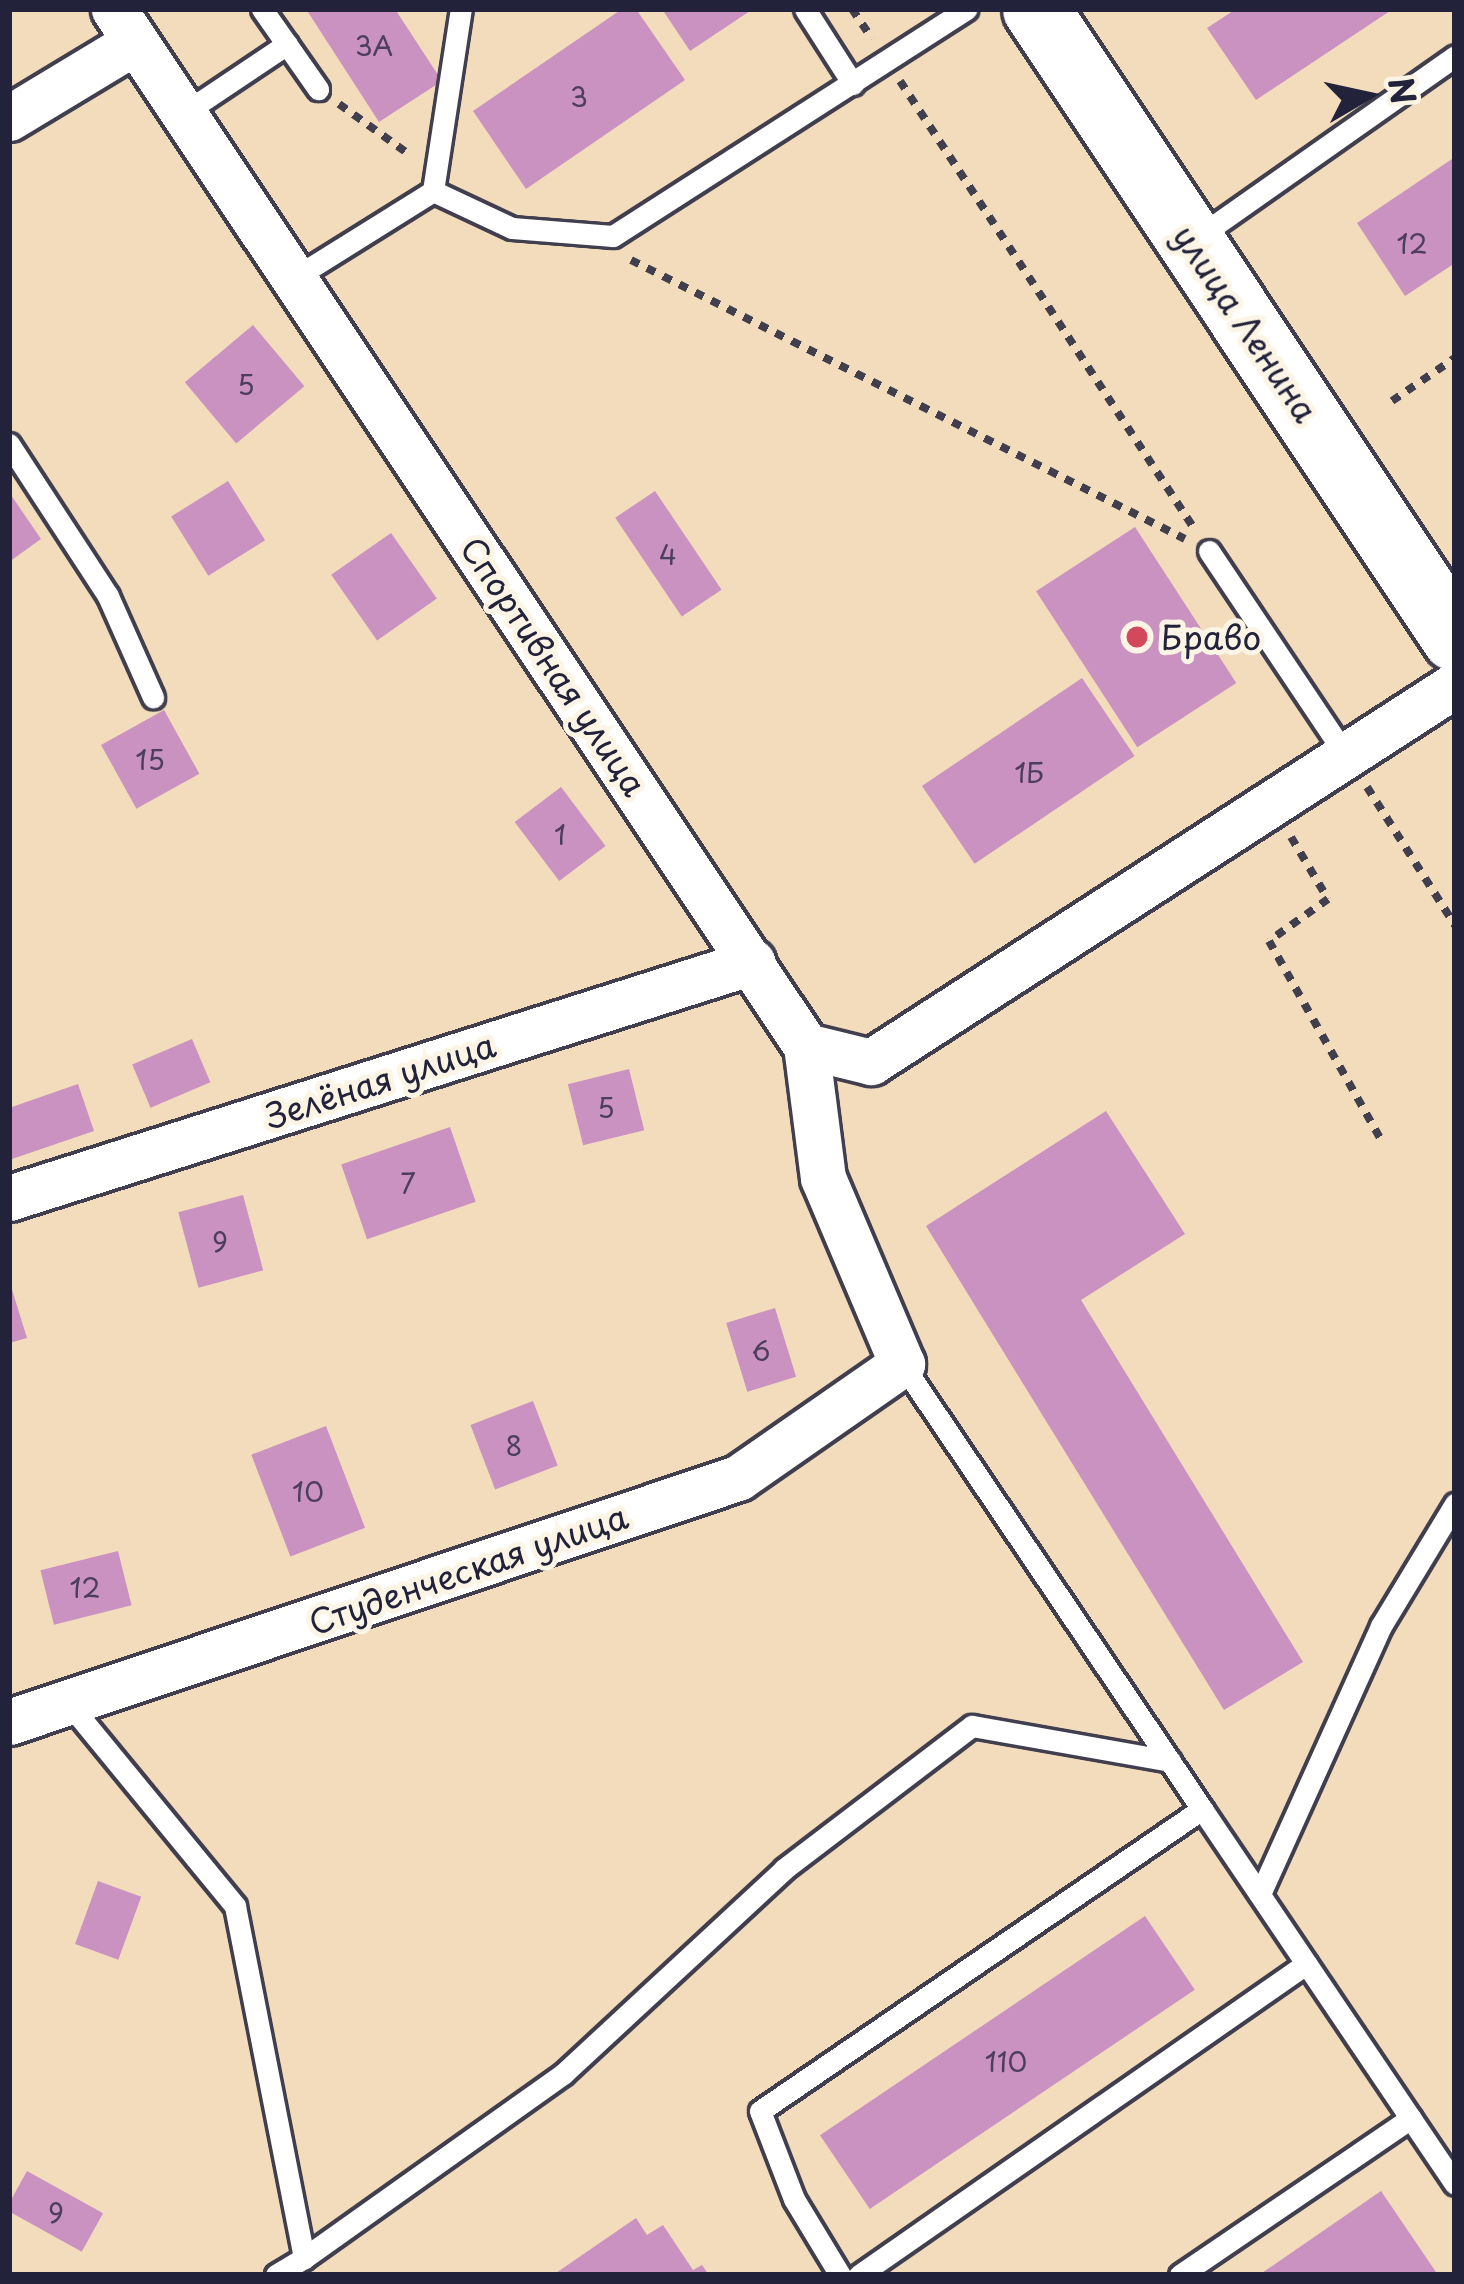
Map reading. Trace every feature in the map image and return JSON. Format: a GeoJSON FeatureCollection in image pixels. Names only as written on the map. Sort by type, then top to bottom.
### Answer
{"type":"FeatureCollection","features":[{"type":"Feature","properties":{"kind":"main road","name":"улица Ленина"},"geometry":{"type":"LineString","coordinates":[[1036,9],[1455,638]]}},
{"type":"Feature","properties":{"kind":"street","name":"Спортивная улица"},"geometry":{"type":"LineString","coordinates":[[124,26],[806,1046],[824,1178],[902,1364]]}},
{"type":"Feature","properties":{"kind":"street"},"geometry":{"type":"LineString","coordinates":[[9,118],[124,26]]}},
{"type":"Feature","properties":{"kind":"street"},"geometry":{"type":"LineString","coordinates":[[806,1046],[871,1062],[1455,685]]}},
{"type":"Feature","properties":{"kind":"street","name":"Зелёная улица"},"geometry":{"type":"LineString","coordinates":[[9,1198],[752,962]]}},
{"type":"Feature","properties":{"kind":"street","name":"Студенческая улица"},"geometry":{"type":"LineString","coordinates":[[9,1722],[738,1478],[902,1364]]}},
{"type":"Feature","properties":{"kind":"lane"},"geometry":{"type":"LineString","coordinates":[[262,9],[318,89]]}},
{"type":"Feature","properties":{"kind":"lane"},"geometry":{"type":"LineString","coordinates":[[294,278],[435,182],[461,9]]}},
{"type":"Feature","properties":{"kind":"lane"},"geometry":{"type":"LineString","coordinates":[[805,9],[853,84]]}},
{"type":"Feature","properties":{"kind":"lane"},"geometry":{"type":"LineString","coordinates":[[435,182],[512,228],[613,236],[966,9]]}},
{"type":"Feature","properties":{"kind":"lane"},"geometry":{"type":"LineString","coordinates":[[184,113],[287,44]]}},
{"type":"Feature","properties":{"kind":"lane"},"geometry":{"type":"LineString","coordinates":[[1191,242],[1455,56]]}},
{"type":"Feature","properties":{"kind":"lane"},"geometry":{"type":"LineString","coordinates":[[9,444],[108,596],[154,697]]}},
{"type":"Feature","properties":{"kind":"lane"},"geometry":{"type":"LineString","coordinates":[[1209,551],[1346,756]]}},
{"type":"Feature","properties":{"kind":"lane"},"geometry":{"type":"LineString","coordinates":[[902,1364],[1455,2184]]}},
{"type":"Feature","properties":{"kind":"lane"},"geometry":{"type":"LineString","coordinates":[[1260,1894],[1381,1627],[1455,1504]]}},
{"type":"Feature","properties":{"kind":"lane"},"geometry":{"type":"LineString","coordinates":[[70,1705],[236,1906],[304,2258]]}},
{"type":"Feature","properties":{"kind":"lane"},"geometry":{"type":"LineString","coordinates":[[275,2275],[562,2074],[784,1869],[972,1726],[1170,1761]]}},
{"type":"Feature","properties":{"kind":"lane"},"geometry":{"type":"LineString","coordinates":[[840,2275],[794,2199],[760,2110],[1202,1809]]}},
{"type":"Feature","properties":{"kind":"lane"},"geometry":{"type":"LineString","coordinates":[[859,2275],[1306,1964]]}},
{"type":"Feature","properties":{"kind":"lane"},"geometry":{"type":"LineString","coordinates":[[1180,2275],[1411,2118]]}},
{"type":"Feature","properties":{"kind":"path"},"geometry":{"type":"LineString","coordinates":[[852,9],[1209,551]]}},
{"type":"Feature","properties":{"kind":"path"},"geometry":{"type":"LineString","coordinates":[[318,89],[435,182]]}},
{"type":"Feature","properties":{"kind":"path"},"geometry":{"type":"LineString","coordinates":[[619,256],[1209,551]]}},
{"type":"Feature","properties":{"kind":"path"},"geometry":{"type":"LineString","coordinates":[[1392,401],[1455,358]]}},
{"type":"Feature","properties":{"kind":"path"},"geometry":{"type":"LineString","coordinates":[[1346,756],[1455,925]]}},
{"type":"Feature","properties":{"kind":"path"},"geometry":{"type":"LineString","coordinates":[[1271,804],[1328,899],[1269,940],[1383,1143]]}},
{"type":"Feature","properties":{"kind":"building"},"geometry":{"type":"Polygon","coordinates":[[[306,9],[395,9],[442,81],[379,122],[306,9]]]}},
{"type":"Feature","properties":{"kind":"building"},"geometry":{"type":"Polygon","coordinates":[[[622,9],[636,9],[685,80],[526,189],[473,111],[622,9]]]}},
{"type":"Feature","properties":{"kind":"building"},"geometry":{"type":"Polygon","coordinates":[[[662,9],[753,9],[690,51],[662,9]]]}},
{"type":"Feature","properties":{"kind":"building"},"geometry":{"type":"Polygon","coordinates":[[[1236,9],[1393,9],[1256,100],[1207,28],[1236,9]]]}},
{"type":"Feature","properties":{"kind":"building"},"geometry":{"type":"Polygon","coordinates":[[[1455,157],[1455,263],[1405,296],[1357,223],[1455,157]]]}},
{"type":"Feature","properties":{"kind":"building"},"geometry":{"type":"Polygon","coordinates":[[[253,325],[304,386],[236,443],[185,382],[253,325]]]}},
{"type":"Feature","properties":{"kind":"building"},"geometry":{"type":"Polygon","coordinates":[[[228,481],[265,540],[208,576],[171,517],[228,481]]]}},
{"type":"Feature","properties":{"kind":"building"},"geometry":{"type":"Polygon","coordinates":[[[655,491],[722,590],[682,616],[615,518],[655,491]]]}},
{"type":"Feature","properties":{"kind":"building"},"geometry":{"type":"Polygon","coordinates":[[[9,492],[41,539],[9,562],[9,492]]]}},
{"type":"Feature","properties":{"kind":"building","name":"Браво"},"geometry":{"type":"Polygon","coordinates":[[[1135,527],[1236,683],[1137,747],[1036,591],[1135,527]]]}},
{"type":"Feature","properties":{"kind":"building"},"geometry":{"type":"Polygon","coordinates":[[[391,533],[437,599],[377,640],[331,575],[391,533]]]}},
{"type":"Feature","properties":{"kind":"building"},"geometry":{"type":"Polygon","coordinates":[[[1082,678],[1135,756],[975,864],[922,786],[1082,678]]]}},
{"type":"Feature","properties":{"kind":"building"},"geometry":{"type":"Polygon","coordinates":[[[164,710],[199,774],[136,809],[101,745],[164,710]]]}},
{"type":"Feature","properties":{"kind":"building"},"geometry":{"type":"Polygon","coordinates":[[[561,787],[606,846],[559,881],[515,822],[561,787]]]}},
{"type":"Feature","properties":{"kind":"building"},"geometry":{"type":"Polygon","coordinates":[[[192,1039],[210,1082],[151,1108],[132,1064],[192,1039]]]}},
{"type":"Feature","properties":{"kind":"building"},"geometry":{"type":"Polygon","coordinates":[[[629,1069],[644,1130],[583,1145],[568,1084],[629,1069]]]}},
{"type":"Feature","properties":{"kind":"building"},"geometry":{"type":"Polygon","coordinates":[[[78,1084],[94,1131],[9,1160],[9,1108],[78,1084]]]}},
{"type":"Feature","properties":{"kind":"building"},"geometry":{"type":"Polygon","coordinates":[[[1106,1111],[1185,1234],[1081,1300],[1303,1662],[1224,1710],[926,1226],[1106,1111]]]}},
{"type":"Feature","properties":{"kind":"building"},"geometry":{"type":"Polygon","coordinates":[[[450,1127],[476,1202],[367,1239],[341,1164],[450,1127]]]}},
{"type":"Feature","properties":{"kind":"building"},"geometry":{"type":"Polygon","coordinates":[[[243,1195],[263,1270],[198,1288],[178,1212],[243,1195]]]}},
{"type":"Feature","properties":{"kind":"building"},"geometry":{"type":"Polygon","coordinates":[[[9,1280],[27,1338],[9,1343],[9,1280]]]}},
{"type":"Feature","properties":{"kind":"building"},"geometry":{"type":"Polygon","coordinates":[[[775,1308],[796,1377],[747,1392],[726,1323],[775,1308]]]}},
{"type":"Feature","properties":{"kind":"building"},"geometry":{"type":"Polygon","coordinates":[[[533,1401],[558,1465],[495,1489],[470,1425],[533,1401]]]}},
{"type":"Feature","properties":{"kind":"building"},"geometry":{"type":"Polygon","coordinates":[[[326,1426],[365,1528],[290,1556],[251,1455],[326,1426]]]}},
{"type":"Feature","properties":{"kind":"building"},"geometry":{"type":"Polygon","coordinates":[[[118,1551],[132,1605],[54,1625],[40,1570],[118,1551]]]}},
{"type":"Feature","properties":{"kind":"building"},"geometry":{"type":"Polygon","coordinates":[[[98,1881],[141,1897],[118,1960],[75,1944],[98,1881]]]}},
{"type":"Feature","properties":{"kind":"building"},"geometry":{"type":"Polygon","coordinates":[[[1145,1916],[1195,1990],[870,2209],[820,2135],[1145,1916]]]}},
{"type":"Feature","properties":{"kind":"building"},"geometry":{"type":"Polygon","coordinates":[[[27,2171],[103,2213],[82,2252],[9,2211],[27,2171]]]}},
{"type":"Feature","properties":{"kind":"building"},"geometry":{"type":"Polygon","coordinates":[[[1381,2191],[1438,2275],[1259,2275],[1381,2191]]]}},
{"type":"Feature","properties":{"kind":"building"},"geometry":{"type":"Polygon","coordinates":[[[636,2218],[647,2235],[663,2225],[693,2270],[702,2265],[709,2275],[553,2275],[636,2218]]]}},
{"type":"Feature","properties":{"kind":"place","name":"Браво"},"geometry":{"type":"Point","coordinates":[1137,637]}}]}
